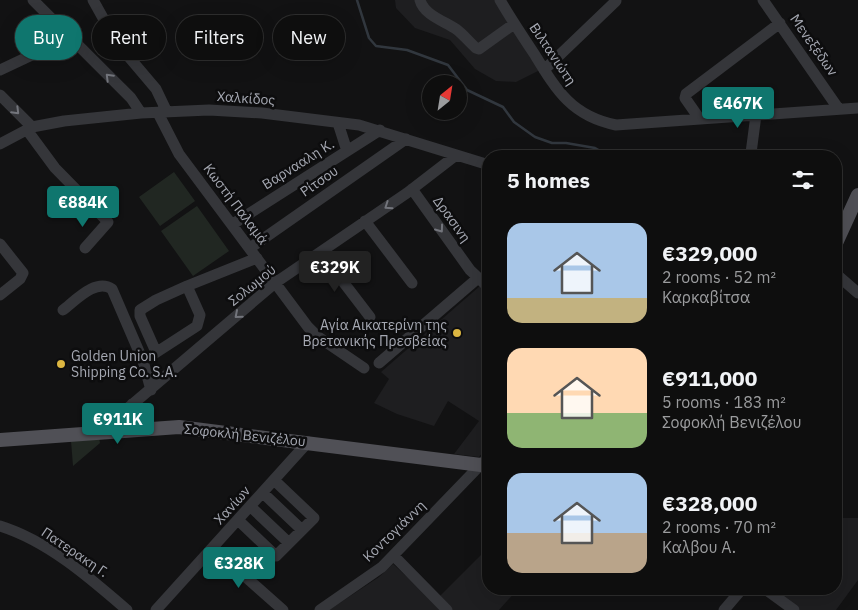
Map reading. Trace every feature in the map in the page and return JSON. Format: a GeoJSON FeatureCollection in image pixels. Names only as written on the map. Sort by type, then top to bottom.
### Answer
{"type":"FeatureCollection","features":[{"type":"Feature","properties":{"kind":"main road"},"geometry":{"type":"LineString","coordinates":[[842,229],[858,195]]}},
{"type":"Feature","properties":{"kind":"main road","name":"Σοφοκλή Βενιζέλου"},"geometry":{"type":"LineString","coordinates":[[0,440],[101,431],[191,428],[482,463]]}},
{"type":"Feature","properties":{"kind":"street"},"geometry":{"type":"LineString","coordinates":[[33,0],[48,15]]}},
{"type":"Feature","properties":{"kind":"street","name":"Κωστή Παλαμά"},"geometry":{"type":"LineString","coordinates":[[93,0],[101,15]]}},
{"type":"Feature","properties":{"kind":"street"},"geometry":{"type":"LineString","coordinates":[[420,0],[422,6],[432,15],[457,30],[479,49],[514,24]]}},
{"type":"Feature","properties":{"kind":"street","name":"Βιλτανιώτη"},"geometry":{"type":"LineString","coordinates":[[500,0],[564,98],[580,111],[599,121],[616,125],[858,108]]}},
{"type":"Feature","properties":{"kind":"street"},"geometry":{"type":"LineString","coordinates":[[544,70],[616,1]]}},
{"type":"Feature","properties":{"kind":"street","name":"Μενεξέδων"},"geometry":{"type":"LineString","coordinates":[[769,2],[780,23],[838,108]]}},
{"type":"Feature","properties":{"kind":"street"},"geometry":{"type":"LineString","coordinates":[[699,118],[685,98],[686,94],[780,23]]}},
{"type":"Feature","properties":{"kind":"street"},"geometry":{"type":"LineString","coordinates":[[82,50],[131,98],[141,114]]}},
{"type":"Feature","properties":{"kind":"street"},"geometry":{"type":"LineString","coordinates":[[0,70],[22,60]]}},
{"type":"Feature","properties":{"kind":"street","name":"Κωστή Παλαμά"},"geometry":{"type":"LineString","coordinates":[[130,60],[156,89],[162,112],[179,154],[275,284],[317,336],[364,368]]}},
{"type":"Feature","properties":{"kind":"street"},"geometry":{"type":"LineString","coordinates":[[0,95],[30,129],[55,168],[105,218],[107,226],[88,241],[85,248]]}},
{"type":"Feature","properties":{"kind":"street","name":"Χαλκίδος"},"geometry":{"type":"LineString","coordinates":[[0,144],[30,129],[82,118],[209,110],[262,113],[380,130],[455,156],[482,163]]}},
{"type":"Feature","properties":{"kind":"street"},"geometry":{"type":"LineString","coordinates":[[751,150],[756,115]]}},
{"type":"Feature","properties":{"kind":"street"},"geometry":{"type":"LineString","coordinates":[[338,123],[347,151]]}},
{"type":"Feature","properties":{"kind":"street","name":"Βαρνααλη Κ."},"geometry":{"type":"LineString","coordinates":[[232,224],[380,130]]}},
{"type":"Feature","properties":{"kind":"street","name":"Ρίτσου"},"geometry":{"type":"LineString","coordinates":[[250,248],[406,139]]}},
{"type":"Feature","properties":{"kind":"street","name":"Σολωμού"},"geometry":{"type":"LineString","coordinates":[[101,431],[275,284],[412,189],[455,156]]}},
{"type":"Feature","properties":{"kind":"street","name":"Δρασινη"},"geometry":{"type":"LineString","coordinates":[[412,189],[482,282]]}},
{"type":"Feature","properties":{"kind":"street"},"geometry":{"type":"LineString","coordinates":[[365,221],[412,283]]}},
{"type":"Feature","properties":{"kind":"street"},"geometry":{"type":"LineString","coordinates":[[0,244],[23,273],[20,279],[0,295]]}},
{"type":"Feature","properties":{"kind":"street"},"geometry":{"type":"LineString","coordinates":[[321,252],[370,317]]}},
{"type":"Feature","properties":{"kind":"street"},"geometry":{"type":"LineString","coordinates":[[156,352],[140,316],[140,310],[156,300],[187,286],[257,258]]}},
{"type":"Feature","properties":{"kind":"street"},"geometry":{"type":"LineString","coordinates":[[379,363],[478,278]]}},
{"type":"Feature","properties":{"kind":"street"},"geometry":{"type":"LineString","coordinates":[[842,279],[858,294]]}},
{"type":"Feature","properties":{"kind":"street"},"geometry":{"type":"LineString","coordinates":[[63,310],[95,287],[108,286],[116,295],[143,361],[151,390]]}},
{"type":"Feature","properties":{"kind":"street"},"geometry":{"type":"LineString","coordinates":[[143,361],[197,326],[200,315],[187,286]]}},
{"type":"Feature","properties":{"kind":"street"},"geometry":{"type":"LineString","coordinates":[[132,404],[134,429]]}},
{"type":"Feature","properties":{"kind":"street","name":"Χανίων"},"geometry":{"type":"LineString","coordinates":[[156,610],[308,442]]}},
{"type":"Feature","properties":{"kind":"street","name":"Κοντογιάννη"},"geometry":{"type":"LineString","coordinates":[[324,609],[382,567],[482,467]]}},
{"type":"Feature","properties":{"kind":"street"},"geometry":{"type":"LineString","coordinates":[[238,520],[276,556],[314,518],[274,480]]}},
{"type":"Feature","properties":{"kind":"street"},"geometry":{"type":"LineString","coordinates":[[263,493],[302,530]]}},
{"type":"Feature","properties":{"kind":"street"},"geometry":{"type":"LineString","coordinates":[[251,506],[289,543]]}},
{"type":"Feature","properties":{"kind":"street","name":"Πατερακη Γ."},"geometry":{"type":"LineString","coordinates":[[0,526],[27,538],[72,565],[128,610]]}},
{"type":"Feature","properties":{"kind":"street"},"geometry":{"type":"LineString","coordinates":[[213,548],[283,610]]}},
{"type":"Feature","properties":{"kind":"street"},"geometry":{"type":"LineString","coordinates":[[394,556],[447,610]]}},
{"type":"Feature","properties":{"kind":"street"},"geometry":{"type":"LineString","coordinates":[[724,610],[737,595]]}},
{"type":"Feature","properties":{"kind":"street"},"geometry":{"type":"LineString","coordinates":[[773,595],[794,610]]}},
{"type":"Feature","properties":{"kind":"shaded area"},"geometry":{"type":"Polygon","coordinates":[[[395,0],[496,0],[540,70],[516,82],[496,81],[475,69],[450,40],[415,28],[396,8],[395,0]]]}},
{"type":"Feature","properties":{"kind":"shaded area"},"geometry":{"type":"Polygon","coordinates":[[[174,172],[195,201],[160,226],[139,197],[174,172]]]}},
{"type":"Feature","properties":{"kind":"shaded area"},"geometry":{"type":"Polygon","coordinates":[[[197,206],[229,251],[193,276],[161,231],[197,206]]]}},
{"type":"Feature","properties":{"kind":"shaded area","name":"Αγία Αικατερίνη της Βρετανικής Πρεσβείας"},"geometry":{"type":"Polygon","coordinates":[[[480,286],[482,288],[482,453],[479,457],[454,454],[479,421],[448,401],[434,426],[397,414],[374,403],[389,379],[381,372],[480,286]]]}},
{"type":"Feature","properties":{"kind":"shaded area"},"geometry":{"type":"Polygon","coordinates":[[[99,438],[100,443],[73,466],[71,441],[99,438]]]}},
{"type":"Feature","properties":{"kind":"shaded area"},"geometry":{"type":"Polygon","coordinates":[[[842,518],[858,518],[858,580],[836,610],[800,610],[780,595],[842,595],[842,518]]]}},
{"type":"Feature","properties":{"kind":"shaded area"},"geometry":{"type":"Polygon","coordinates":[[[482,554],[482,595],[513,595],[499,610],[329,610],[379,577],[393,564],[434,602],[482,554]]]}},
{"type":"Feature","properties":{"kind":"waterway"},"geometry":{"type":"LineString","coordinates":[[357,0],[369,38],[376,46],[407,50],[448,65],[467,90],[503,107],[514,122],[535,137],[552,143],[566,143],[598,150]]}},
{"type":"Feature","properties":{"kind":"place","name":"Αγία Αικατερίνη της Βρετανικής Πρεσβείας"},"geometry":{"type":"Point","coordinates":[457,333]}},
{"type":"Feature","properties":{"kind":"place","name":"Golden Union Shipping Co. S.A."},"geometry":{"type":"Point","coordinates":[61,364]}}]}
